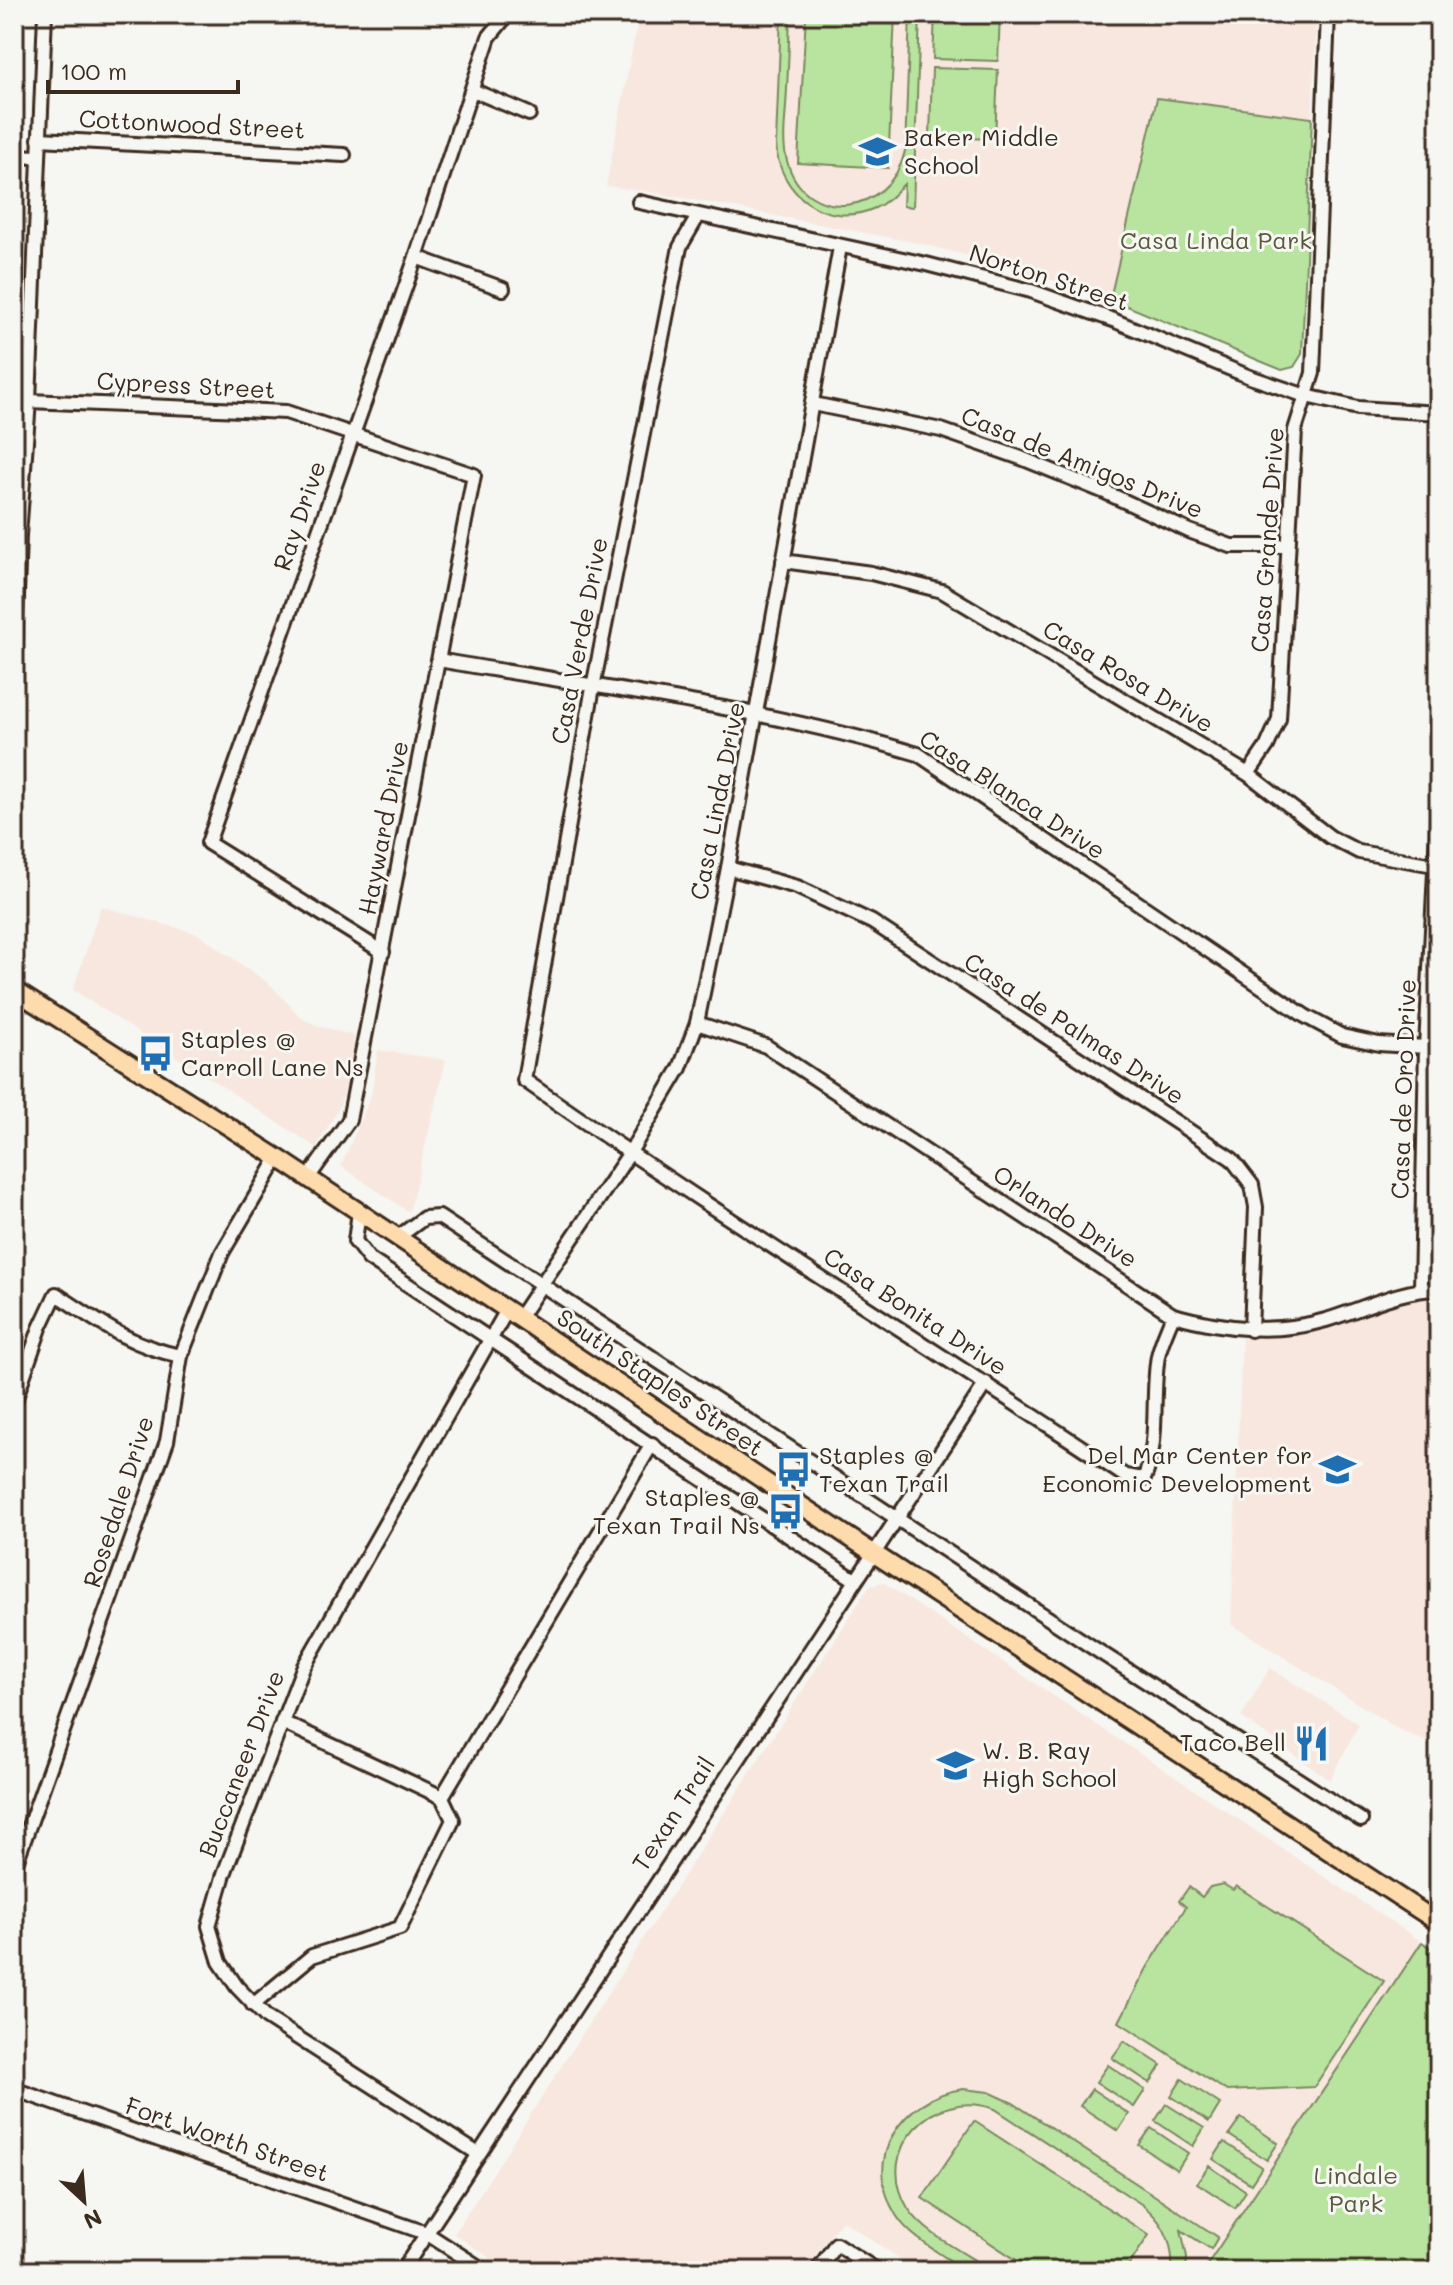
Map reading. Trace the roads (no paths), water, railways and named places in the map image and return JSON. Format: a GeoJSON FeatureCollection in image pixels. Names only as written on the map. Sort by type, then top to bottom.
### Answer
{"type":"FeatureCollection","features":[{"type":"Feature","properties":{"kind":"main road","name":"South Staples Street"},"geometry":{"type":"LineString","coordinates":[[14,990],[278,1158],[873,1553],[1439,1923]]}},
{"type":"Feature","properties":{"kind":"street"},"geometry":{"type":"LineString","coordinates":[[14,677],[16,535],[29,401],[45,14]]}},
{"type":"Feature","properties":{"kind":"street","name":"Ray Drive"},"geometry":{"type":"LineString","coordinates":[[383,952],[208,843],[416,257],[489,37],[508,14]]}},
{"type":"Feature","properties":{"kind":"street","name":"Casa Grande Drive"},"geometry":{"type":"LineString","coordinates":[[1248,774],[1267,746],[1279,719],[1295,430],[1313,373],[1328,14]]}},
{"type":"Feature","properties":{"kind":"street"},"geometry":{"type":"LineString","coordinates":[[472,90],[529,114]]}},
{"type":"Feature","properties":{"kind":"street","name":"Cottonwood Street"},"geometry":{"type":"LineString","coordinates":[[39,139],[344,155]]}},
{"type":"Feature","properties":{"kind":"street"},"geometry":{"type":"LineString","coordinates":[[14,156],[38,157]]}},
{"type":"Feature","properties":{"kind":"street","name":"Norton Street"},"geometry":{"type":"LineString","coordinates":[[639,202],[926,264],[1031,291],[1306,396],[1358,408],[1439,413]]}},
{"type":"Feature","properties":{"kind":"street","name":"Casa Verde Drive"},"geometry":{"type":"LineString","coordinates":[[524,1080],[593,687],[680,247],[698,216]]}},
{"type":"Feature","properties":{"kind":"street","name":"Casa Linda Drive"},"geometry":{"type":"LineString","coordinates":[[513,1314],[541,1284],[629,1154],[680,1068],[697,1023],[840,247]]}},
{"type":"Feature","properties":{"kind":"street"},"geometry":{"type":"LineString","coordinates":[[416,257],[503,289]]}},
{"type":"Feature","properties":{"kind":"street"},"geometry":{"type":"LineString","coordinates":[[14,347],[30,348]]}},
{"type":"Feature","properties":{"kind":"street","name":"Cypress Street"},"geometry":{"type":"LineString","coordinates":[[29,401],[286,412],[474,475]]}},
{"type":"Feature","properties":{"kind":"street","name":"Casa de Amigos Drive"},"geometry":{"type":"LineString","coordinates":[[813,404],[941,430],[1021,458],[1231,546],[1287,546]]}},
{"type":"Feature","properties":{"kind":"street","name":"Hayward Drive"},"geometry":{"type":"LineString","coordinates":[[308,1178],[349,1120],[474,475]]}},
{"type":"Feature","properties":{"kind":"street","name":"Casa Rosa Drive"},"geometry":{"type":"LineString","coordinates":[[783,561],[871,573],[942,591],[1248,774],[1330,837],[1359,852],[1434,865]]}},
{"type":"Feature","properties":{"kind":"street","name":"Casa Blanca Drive"},"geometry":{"type":"LineString","coordinates":[[438,660],[756,713],[851,734],[918,754],[1305,1016],[1342,1036],[1379,1044],[1426,1047]]}},
{"type":"Feature","properties":{"kind":"street","name":"Casa de Oro Drive"},"geometry":{"type":"LineString","coordinates":[[1421,1289],[1426,1047],[1439,794]]}},
{"type":"Feature","properties":{"kind":"street","name":"Casa de Palmas Drive"},"geometry":{"type":"LineString","coordinates":[[728,868],[797,887],[872,922],[1232,1159],[1252,1185],[1256,1207],[1251,1330]]}},
{"type":"Feature","properties":{"kind":"street","name":"Orlando Drive"},"geometry":{"type":"LineString","coordinates":[[697,1023],[766,1046],[1173,1315],[1208,1325],[1251,1330],[1282,1329],[1324,1321],[1421,1289],[1439,1289]]}},
{"type":"Feature","properties":{"kind":"street","name":"Casa Bonita Drive"},"geometry":{"type":"LineString","coordinates":[[524,1080],[629,1154],[1125,1476],[1144,1479],[1153,1458],[1159,1353],[1173,1315]]}},
{"type":"Feature","properties":{"kind":"street","name":"Rosedale Drive"},"geometry":{"type":"LineString","coordinates":[[14,1868],[167,1441],[181,1356],[222,1253],[278,1158]]}},
{"type":"Feature","properties":{"kind":"street"},"geometry":{"type":"LineString","coordinates":[[359,1212],[355,1241],[369,1259],[855,1580]]}},
{"type":"Feature","properties":{"kind":"street"},"geometry":{"type":"LineString","coordinates":[[398,1237],[424,1218],[439,1217],[1092,1647],[1361,1820]]}},
{"type":"Feature","properties":{"kind":"street"},"geometry":{"type":"LineString","coordinates":[[14,1403],[40,1328],[56,1294],[107,1328],[152,1351],[181,1356]]}},
{"type":"Feature","properties":{"kind":"street","name":"Buccaneer Drive"},"geometry":{"type":"LineString","coordinates":[[477,2153],[267,2018],[237,1987],[220,1962],[209,1926],[224,1874],[303,1668],[491,1338],[513,1314]]}},
{"type":"Feature","properties":{"kind":"street","name":"Texan Trail"},"geometry":{"type":"LineString","coordinates":[[402,2271],[986,1383]]}},
{"type":"Feature","properties":{"kind":"street"},"geometry":{"type":"LineString","coordinates":[[442,1797],[652,1444]]}},
{"type":"Feature","properties":{"kind":"street"},"geometry":{"type":"LineString","coordinates":[[253,2005],[312,1956],[400,1928],[453,1820],[442,1797],[282,1722]]}},
{"type":"Feature","properties":{"kind":"street","name":"Fort Worth Street"},"geometry":{"type":"LineString","coordinates":[[14,2086],[29,2094],[426,2233],[485,2271]]}},
{"type":"Feature","properties":{"kind":"street"},"geometry":{"type":"LineString","coordinates":[[817,2271],[836,2244],[878,2271]]}},
{"type":"Feature","properties":{"kind":"place","name":"Baker Middle School"},"geometry":{"type":"Point","coordinates":[878,152]}},
{"type":"Feature","properties":{"kind":"place","name":"Staples @ Carroll Lane Ns"},"geometry":{"type":"Point","coordinates":[155,1054]}},
{"type":"Feature","properties":{"kind":"place","name":"Staples @ Texan Trail"},"geometry":{"type":"Point","coordinates":[793,1470]}},
{"type":"Feature","properties":{"kind":"place","name":"Del Mar Center for Economic Development"},"geometry":{"type":"Point","coordinates":[1338,1470]}},
{"type":"Feature","properties":{"kind":"place","name":"Staples @ Texan Trail Ns"},"geometry":{"type":"Point","coordinates":[786,1512]}},
{"type":"Feature","properties":{"kind":"place","name":"Taco Bell"},"geometry":{"type":"Point","coordinates":[1312,1743]}},
{"type":"Feature","properties":{"kind":"place","name":"W. B. Ray High School"},"geometry":{"type":"Point","coordinates":[956,1765]}},
{"type":"Feature","properties":{"kind":"park label","name":"Casa Linda Park"},"geometry":{"type":"Point","coordinates":[1216,241]}},
{"type":"Feature","properties":{"kind":"park label","name":"Lindale Park"},"geometry":{"type":"Point","coordinates":[1356,2190]}}]}
